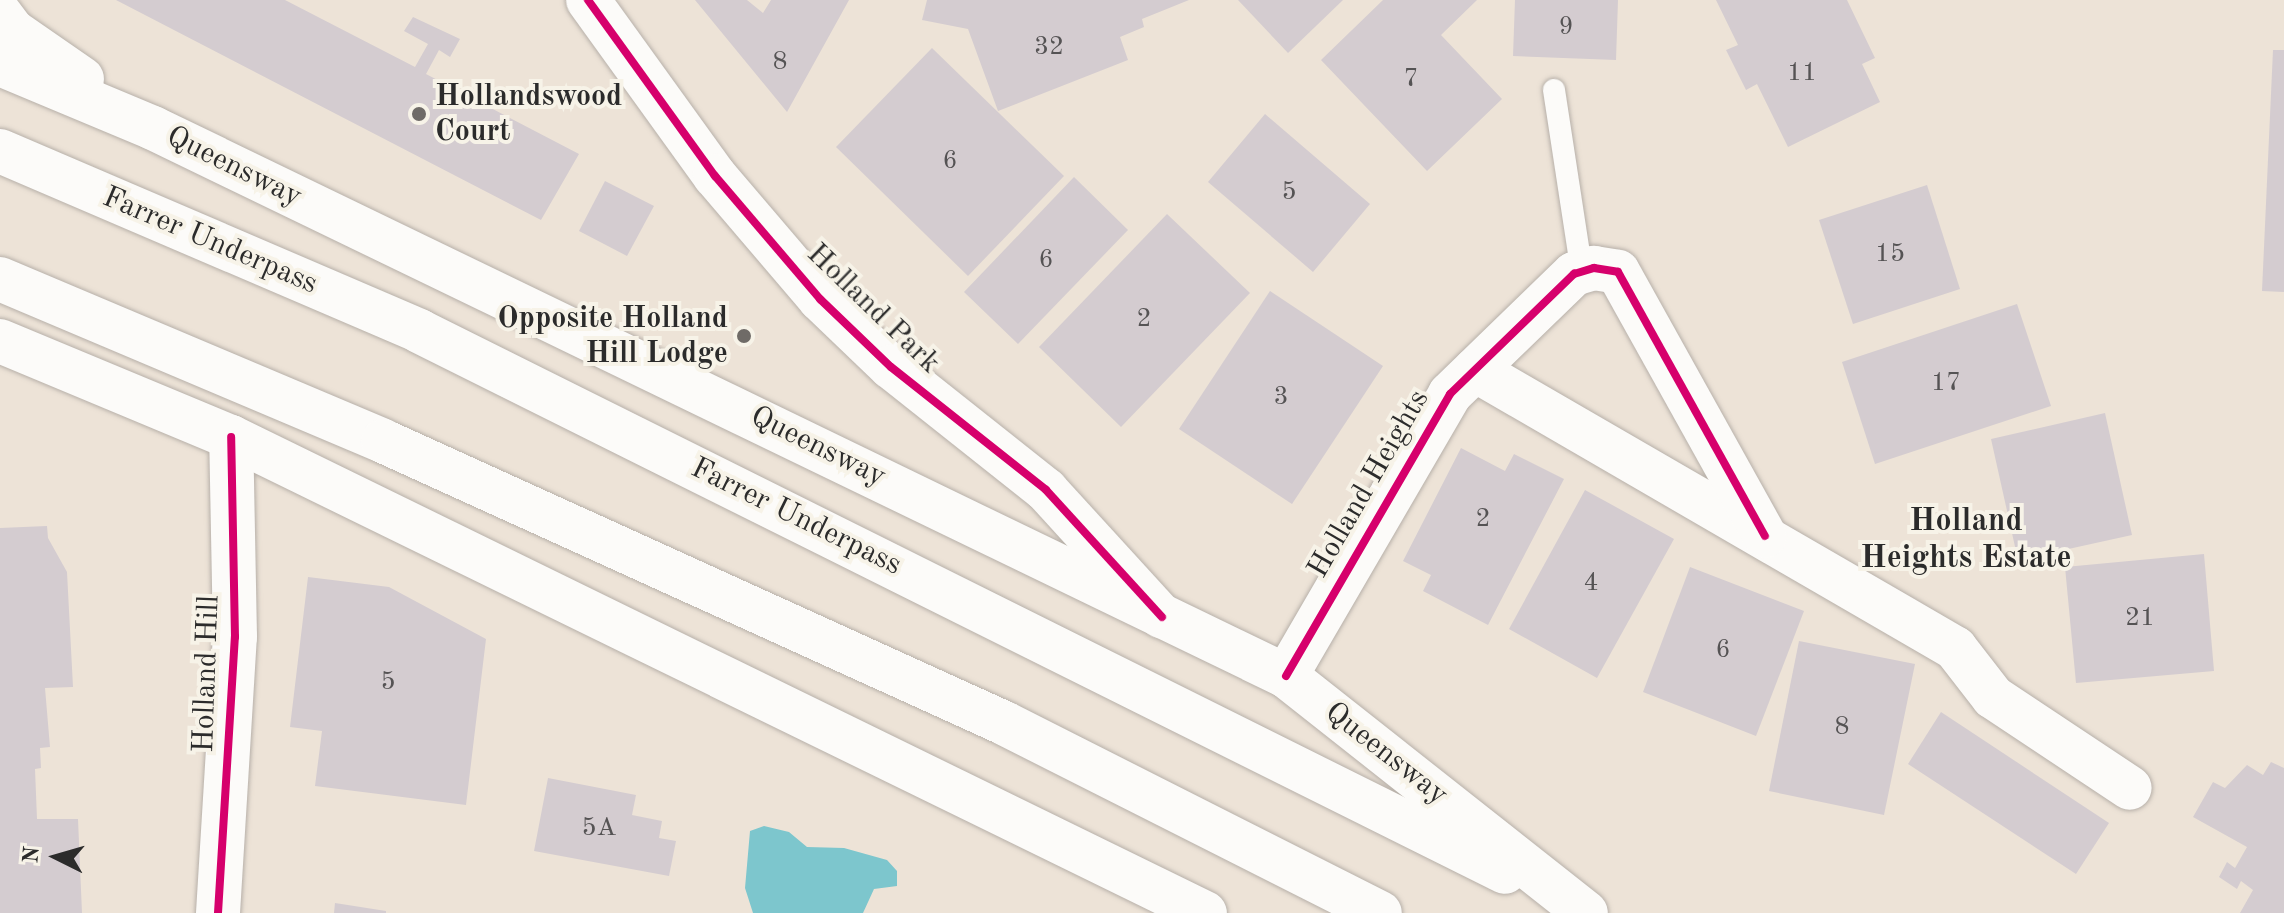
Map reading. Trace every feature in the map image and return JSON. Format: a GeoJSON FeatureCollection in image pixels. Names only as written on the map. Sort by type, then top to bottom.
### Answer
{"type":"FeatureCollection","features":[{"type":"Feature","properties":{"kind":"main road","name":"Holland Park"},"geometry":{"type":"LineString","coordinates":[[588,0],[715,176],[820,299],[891,367],[1008,455],[1162,617]]}},
{"type":"Feature","properties":{"kind":"main road"},"geometry":{"type":"LineString","coordinates":[[0,14],[13,31],[153,128]]}},
{"type":"Feature","properties":{"kind":"main road","name":"Queensway"},"geometry":{"type":"LineString","coordinates":[[0,64],[153,128],[1286,676],[1582,911]]}},
{"type":"Feature","properties":{"kind":"main road","name":"Farrer Underpass"},"geometry":{"type":"LineString","coordinates":[[0,151],[419,331],[1582,911]]}},
{"type":"Feature","properties":{"kind":"main road"},"geometry":{"type":"LineString","coordinates":[[1582,272],[1594,268],[1618,272],[1765,536]]}},
{"type":"Feature","properties":{"kind":"main road","name":"Holland Heights"},"geometry":{"type":"LineString","coordinates":[[1286,676],[1450,394],[1582,272]]}},
{"type":"Feature","properties":{"kind":"main road"},"geometry":{"type":"LineString","coordinates":[[0,279],[383,441],[1004,723],[1380,913]]}},
{"type":"Feature","properties":{"kind":"main road"},"geometry":{"type":"LineString","coordinates":[[0,341],[231,437],[1179,907]]}},
{"type":"Feature","properties":{"kind":"main road"},"geometry":{"type":"LineString","coordinates":[[0,356],[51,361]]}},
{"type":"Feature","properties":{"kind":"main road"},"geometry":{"type":"LineString","coordinates":[[1475,370],[1955,648],[1993,697],[2130,788]]}},
{"type":"Feature","properties":{"kind":"main road","name":"Holland Hill"},"geometry":{"type":"LineString","coordinates":[[218,913],[235,637],[231,437]]}},
{"type":"Feature","properties":{"kind":"lane"},"geometry":{"type":"LineString","coordinates":[[1554,90],[1582,272]]}},
{"type":"Feature","properties":{"kind":"water"},"geometry":{"type":"Polygon","coordinates":[[[764,826],[789,832],[807,847],[844,848],[887,860],[897,871],[897,886],[874,889],[863,913],[753,913],[745,888],[750,831],[764,826]]]}},
{"type":"Feature","properties":{"kind":"building","name":"Hollandswood Court"},"geometry":{"type":"Polygon","coordinates":[[[116,0],[285,0],[415,67],[428,44],[404,31],[413,17],[460,39],[450,57],[439,50],[426,74],[579,154],[541,220],[116,0]]]}},
{"type":"Feature","properties":{"kind":"building"},"geometry":{"type":"Polygon","coordinates":[[[695,0],[747,0],[763,13],[771,0],[849,0],[787,112],[695,0]]]}},
{"type":"Feature","properties":{"kind":"building"},"geometry":{"type":"Polygon","coordinates":[[[927,0],[1189,0],[1142,19],[1144,27],[1120,37],[1128,60],[998,111],[968,29],[922,20],[927,0]]]}},
{"type":"Feature","properties":{"kind":"building"},"geometry":{"type":"Polygon","coordinates":[[[1238,0],[1343,0],[1288,53],[1238,0]]]}},
{"type":"Feature","properties":{"kind":"building"},"geometry":{"type":"Polygon","coordinates":[[[1383,0],[1477,0],[1441,35],[1502,99],[1427,171],[1321,60],[1383,0]]]}},
{"type":"Feature","properties":{"kind":"building"},"geometry":{"type":"Polygon","coordinates":[[[1515,0],[1618,0],[1616,60],[1513,56],[1515,0]]]}},
{"type":"Feature","properties":{"kind":"building"},"geometry":{"type":"Polygon","coordinates":[[[1716,0],[1847,0],[1875,58],[1862,64],[1880,102],[1788,147],[1757,84],[1746,90],[1726,50],[1738,45],[1716,0]]]}},
{"type":"Feature","properties":{"kind":"building"},"geometry":{"type":"Polygon","coordinates":[[[932,48],[1064,176],[968,276],[836,147],[932,48]]]}},
{"type":"Feature","properties":{"kind":"building"},"geometry":{"type":"Polygon","coordinates":[[[2273,50],[2284,50],[2284,292],[2262,291],[2273,50]]]}},
{"type":"Feature","properties":{"kind":"building"},"geometry":{"type":"Polygon","coordinates":[[[1265,114],[1370,204],[1313,272],[1208,182],[1265,114]]]}},
{"type":"Feature","properties":{"kind":"building"},"geometry":{"type":"Polygon","coordinates":[[[1074,177],[1128,230],[1018,344],[964,292],[1074,177]]]}},
{"type":"Feature","properties":{"kind":"building"},"geometry":{"type":"Polygon","coordinates":[[[605,181],[654,206],[627,256],[579,231],[605,181]]]}},
{"type":"Feature","properties":{"kind":"building"},"geometry":{"type":"Polygon","coordinates":[[[1927,185],[1960,289],[1853,324],[1819,220],[1927,185]]]}},
{"type":"Feature","properties":{"kind":"building"},"geometry":{"type":"Polygon","coordinates":[[[1167,214],[1250,293],[1121,427],[1039,347],[1167,214]]]}},
{"type":"Feature","properties":{"kind":"building"},"geometry":{"type":"Polygon","coordinates":[[[1270,291],[1383,366],[1292,504],[1179,429],[1270,291]]]}},
{"type":"Feature","properties":{"kind":"building"},"geometry":{"type":"Polygon","coordinates":[[[2017,304],[2051,406],[1875,464],[1842,362],[2017,304]]]}},
{"type":"Feature","properties":{"kind":"building"},"geometry":{"type":"Polygon","coordinates":[[[2105,413],[2132,535],[2018,560],[1991,439],[2105,413]]]}},
{"type":"Feature","properties":{"kind":"building"},"geometry":{"type":"Polygon","coordinates":[[[1461,448],[1505,471],[1514,454],[1564,479],[1488,625],[1423,591],[1431,575],[1403,561],[1461,448]]]}},
{"type":"Feature","properties":{"kind":"building"},"geometry":{"type":"Polygon","coordinates":[[[1585,490],[1674,539],[1597,678],[1509,629],[1585,490]]]}},
{"type":"Feature","properties":{"kind":"building"},"geometry":{"type":"Polygon","coordinates":[[[47,526],[48,538],[67,572],[73,687],[45,688],[50,747],[40,748],[41,768],[35,769],[37,819],[78,819],[82,913],[0,913],[0,528],[47,526]]]}},
{"type":"Feature","properties":{"kind":"building"},"geometry":{"type":"Polygon","coordinates":[[[2204,554],[2214,671],[2076,683],[2065,567],[2204,554]]]}},
{"type":"Feature","properties":{"kind":"building"},"geometry":{"type":"Polygon","coordinates":[[[1690,567],[1804,611],[1756,736],[1643,692],[1690,567]]]}},
{"type":"Feature","properties":{"kind":"building"},"geometry":{"type":"Polygon","coordinates":[[[308,577],[389,587],[486,639],[466,805],[315,786],[322,731],[290,727],[308,577]]]}},
{"type":"Feature","properties":{"kind":"building"},"geometry":{"type":"Polygon","coordinates":[[[1799,641],[1915,664],[1884,815],[1769,791],[1799,641]]]}},
{"type":"Feature","properties":{"kind":"building"},"geometry":{"type":"Polygon","coordinates":[[[1941,712],[2109,823],[2076,874],[1908,764],[1941,712]]]}},
{"type":"Feature","properties":{"kind":"building"},"geometry":{"type":"Polygon","coordinates":[[[2271,762],[2284,768],[2284,913],[2240,913],[2253,890],[2241,881],[2237,889],[2219,877],[2227,862],[2235,868],[2247,847],[2193,817],[2213,782],[2225,788],[2247,765],[2263,775],[2271,762]]]}},
{"type":"Feature","properties":{"kind":"building"},"geometry":{"type":"Polygon","coordinates":[[[548,778],[636,795],[632,815],[662,821],[659,838],[676,841],[669,876],[534,851],[548,778]]]}},
{"type":"Feature","properties":{"kind":"building"},"geometry":{"type":"Polygon","coordinates":[[[335,903],[386,911],[386,913],[334,913],[335,903]]]}},
{"type":"Feature","properties":{"kind":"cycle path"},"geometry":{"type":"LineString","coordinates":[[588,0],[715,176],[820,299],[891,367],[1046,490],[1162,617]]}},
{"type":"Feature","properties":{"kind":"cycle path"},"geometry":{"type":"LineString","coordinates":[[1286,676],[1450,394],[1574,274],[1594,268],[1618,272],[1765,536]]}},
{"type":"Feature","properties":{"kind":"cycle path"},"geometry":{"type":"LineString","coordinates":[[218,913],[235,637],[231,437]]}},
{"type":"Feature","properties":{"kind":"place","name":"Hollandswood Court"},"geometry":{"type":"Point","coordinates":[419,114]}},
{"type":"Feature","properties":{"kind":"place","name":"Opposite Holland Hill Lodge"},"geometry":{"type":"Point","coordinates":[744,336]}},
{"type":"Feature","properties":{"kind":"district","name":"Holland Heights Estate"},"geometry":{"type":"Point","coordinates":[1966,542]}}]}
